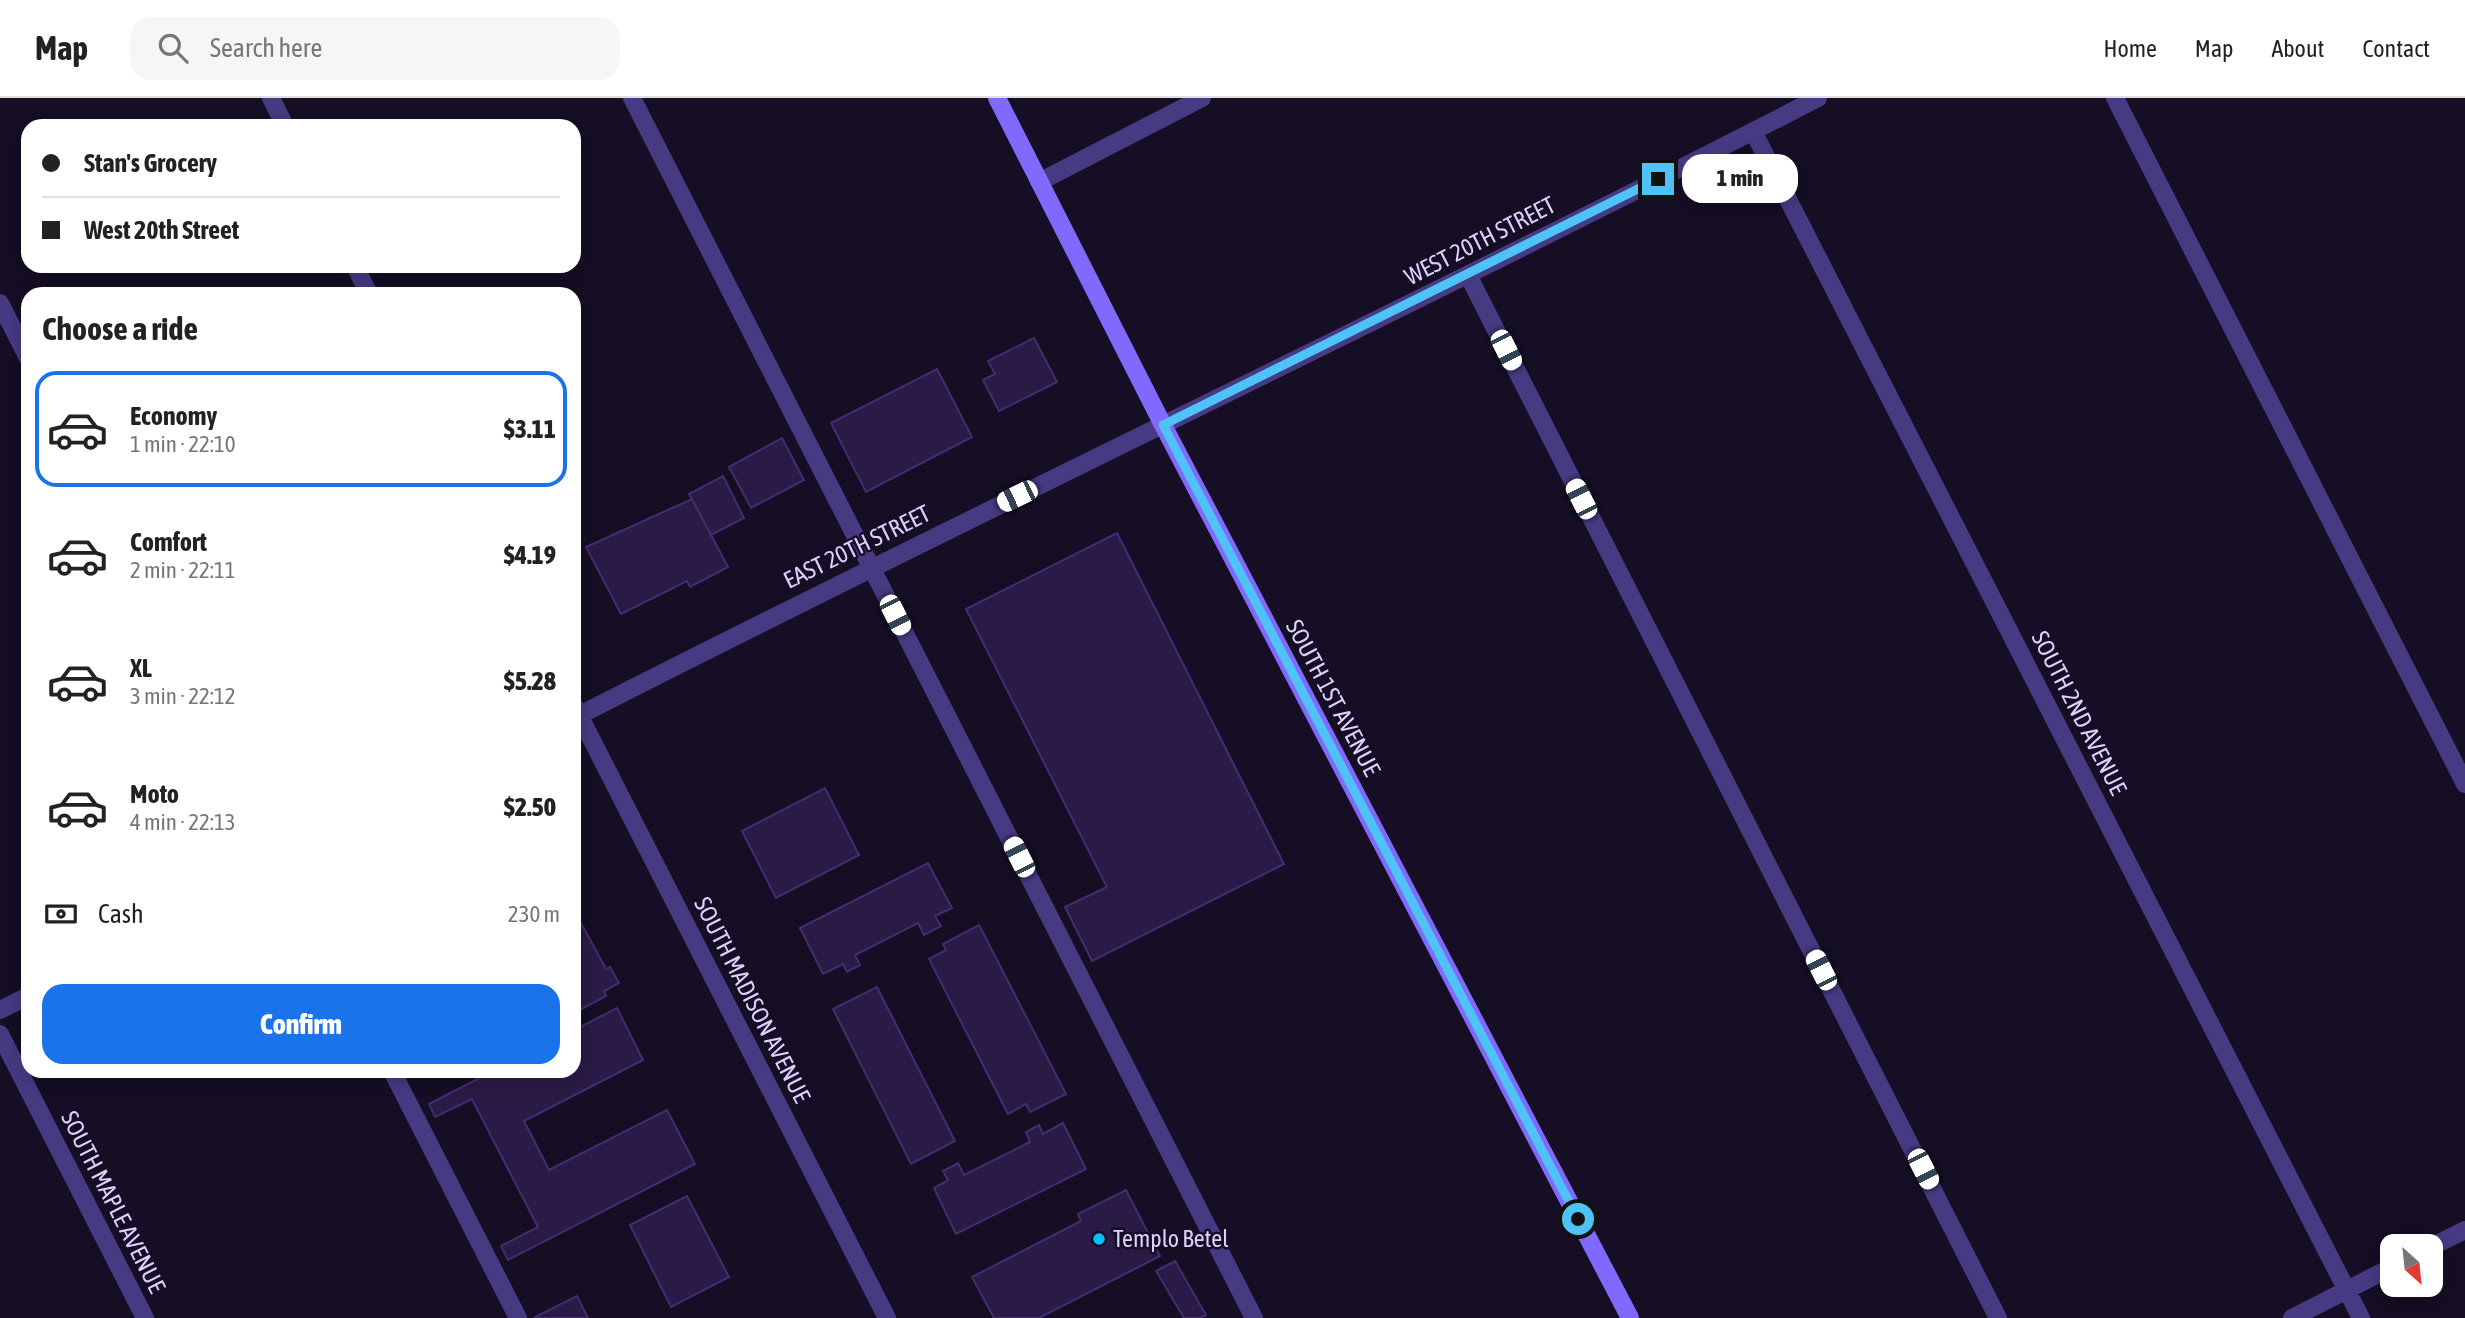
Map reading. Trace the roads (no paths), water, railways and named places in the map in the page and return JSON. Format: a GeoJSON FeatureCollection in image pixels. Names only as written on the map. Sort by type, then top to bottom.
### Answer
{"type":"FeatureCollection","features":[{"type":"Feature","properties":{"kind":"street"},"geometry":{"type":"LineString","coordinates":[[271,98],[282,119]]}},
{"type":"Feature","properties":{"kind":"street"},"geometry":{"type":"LineString","coordinates":[[632,98],[1254,1318]]}},
{"type":"Feature","properties":{"kind":"street","name":"SOUTH 1ST AVENUE"},"geometry":{"type":"LineString","coordinates":[[997,98],[1163,425],[1630,1318]]}},
{"type":"Feature","properties":{"kind":"street"},"geometry":{"type":"LineString","coordinates":[[1039,182],[1202,98]]}},
{"type":"Feature","properties":{"kind":"street","name":"WEST 20TH STREET"},"geometry":{"type":"LineString","coordinates":[[1163,425],[1818,98]]}},
{"type":"Feature","properties":{"kind":"street"},"geometry":{"type":"LineString","coordinates":[[2115,98],[2465,784]]}},
{"type":"Feature","properties":{"kind":"street","name":"SOUTH 2ND AVENUE"},"geometry":{"type":"LineString","coordinates":[[1753,131],[2361,1318]]}},
{"type":"Feature","properties":{"kind":"street"},"geometry":{"type":"LineString","coordinates":[[1468,275],[1998,1318]]}},
{"type":"Feature","properties":{"kind":"street"},"geometry":{"type":"LineString","coordinates":[[0,303],[21,344]]}},
{"type":"Feature","properties":{"kind":"street","name":"EAST 20TH STREET"},"geometry":{"type":"LineString","coordinates":[[581,710],[1163,425]]}},
{"type":"Feature","properties":{"kind":"street","name":"SOUTH MADISON AVENUE"},"geometry":{"type":"LineString","coordinates":[[581,722],[887,1318]]}},
{"type":"Feature","properties":{"kind":"street"},"geometry":{"type":"LineString","coordinates":[[0,1010],[21,1000]]}},
{"type":"Feature","properties":{"kind":"street","name":"SOUTH MAPLE AVENUE"},"geometry":{"type":"LineString","coordinates":[[0,1034],[21,1075]]}},
{"type":"Feature","properties":{"kind":"street","name":"SOUTH MAPLE AVENUE"},"geometry":{"type":"LineString","coordinates":[[22,1078],[145,1318]]}},
{"type":"Feature","properties":{"kind":"street"},"geometry":{"type":"LineString","coordinates":[[395,1078],[517,1318]]}},
{"type":"Feature","properties":{"kind":"street"},"geometry":{"type":"LineString","coordinates":[[2443,1241],[2465,1230]]}},
{"type":"Feature","properties":{"kind":"street"},"geometry":{"type":"LineString","coordinates":[[2292,1318],[2380,1273]]}},
{"type":"Feature","properties":{"kind":"place","name":"Templo Betel"},"geometry":{"type":"Point","coordinates":[1099,1239]}}]}
